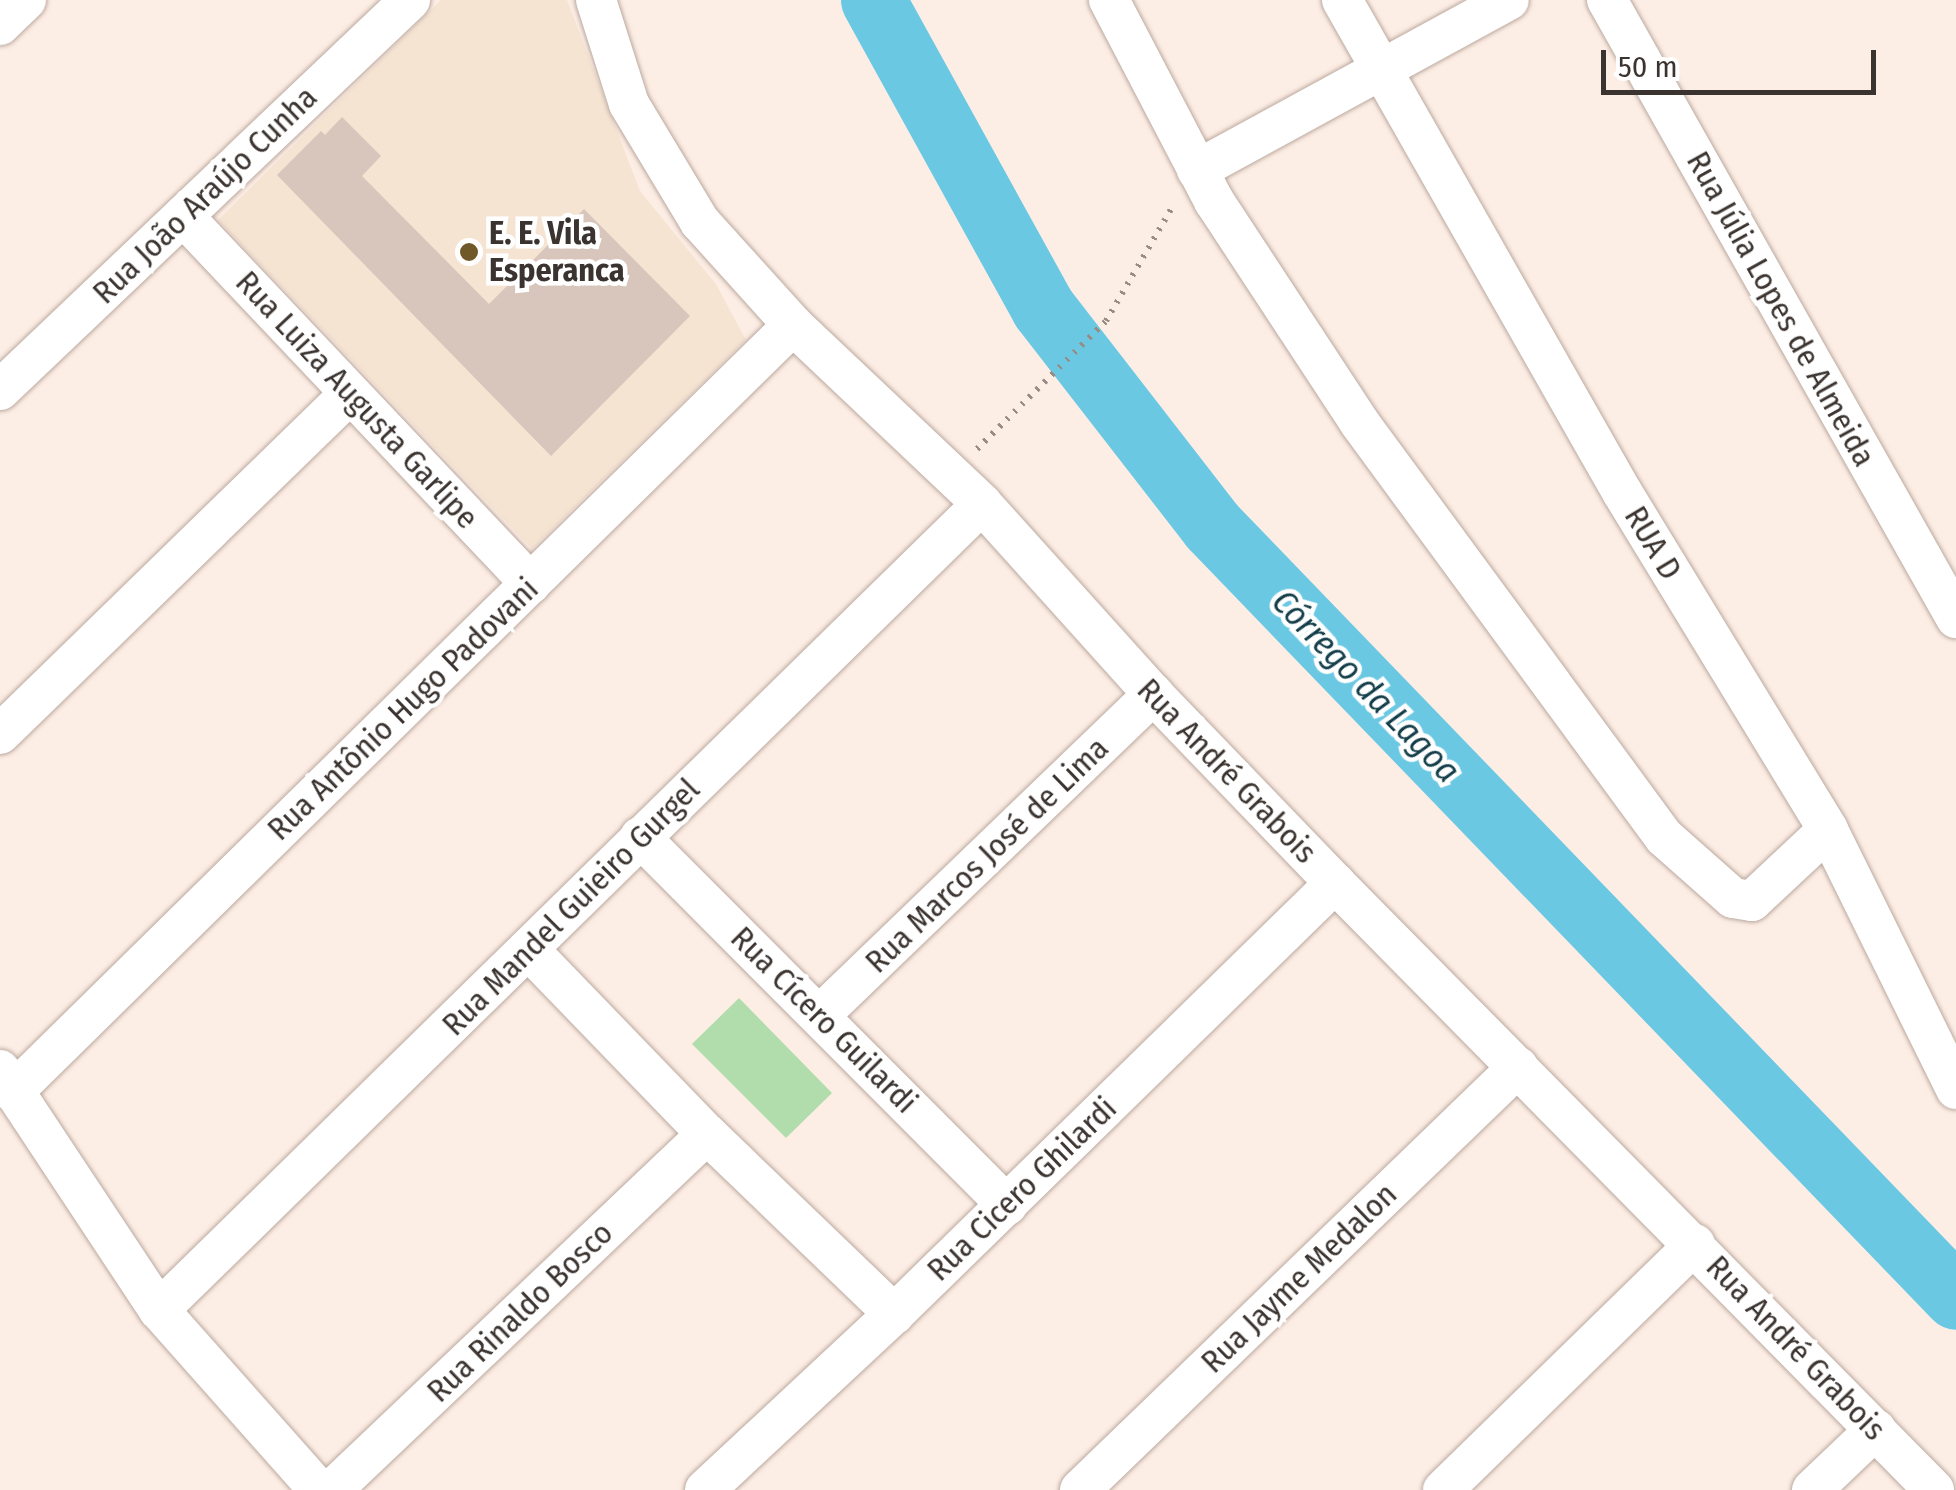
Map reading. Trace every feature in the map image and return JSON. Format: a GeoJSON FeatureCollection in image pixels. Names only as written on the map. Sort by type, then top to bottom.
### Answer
{"type":"FeatureCollection","features":[{"type":"Feature","properties":{"kind":"street"},"geometry":{"type":"LineString","coordinates":[[0,25],[26,0]]}},
{"type":"Feature","properties":{"kind":"street","name":"Rua João Araújo Cunha"},"geometry":{"type":"LineString","coordinates":[[0,390],[410,0]]}},
{"type":"Feature","properties":{"kind":"street","name":"Rua André Grabois"},"geometry":{"type":"LineString","coordinates":[[596,0],[629,104],[700,222],[793,325],[982,504],[1153,694],[1335,883],[1934,1490]]}},
{"type":"Feature","properties":{"kind":"street"},"geometry":{"type":"LineString","coordinates":[[1109,0],[1197,170],[1359,422],[1664,838],[1733,898],[1752,901],[1828,830]]}},
{"type":"Feature","properties":{"kind":"street","name":"RUA D"},"geometry":{"type":"LineString","coordinates":[[1342,0],[1622,492],[1828,830],[1951,1068]]}},
{"type":"Feature","properties":{"kind":"street"},"geometry":{"type":"LineString","coordinates":[[1197,170],[1509,0]]}},
{"type":"Feature","properties":{"kind":"street","name":"Rua Júlia Lopes de Almeida"},"geometry":{"type":"LineString","coordinates":[[1607,0],[1956,618]]}},
{"type":"Feature","properties":{"kind":"street","name":"Rua Luiza Augusta Garlipe"},"geometry":{"type":"LineString","coordinates":[[184,216],[531,584]]}},
{"type":"Feature","properties":{"kind":"street","name":"Rua Antônio Hugo Padovani"},"geometry":{"type":"LineString","coordinates":[[6,1081],[531,584],[793,325]]}},
{"type":"Feature","properties":{"kind":"street"},"geometry":{"type":"LineString","coordinates":[[0,734],[348,394]]}},
{"type":"Feature","properties":{"kind":"street","name":"Rua Mandel Guieiro Gurgel"},"geometry":{"type":"LineString","coordinates":[[160,1310],[982,504]]}},
{"type":"Feature","properties":{"kind":"street","name":"Rua Marcos José de Lima"},"geometry":{"type":"LineString","coordinates":[[820,1015],[1153,694]]}},
{"type":"Feature","properties":{"kind":"street","name":"Rua Cícero Guilardi"},"geometry":{"type":"LineString","coordinates":[[640,837],[1006,1205]]}},
{"type":"Feature","properties":{"kind":"street","name":"Rua Cicero Ghilardi"},"geometry":{"type":"LineString","coordinates":[[705,1490],[894,1314],[1335,883]]}},
{"type":"Feature","properties":{"kind":"street"},"geometry":{"type":"LineString","coordinates":[[530,950],[707,1134],[894,1314]]}},
{"type":"Feature","properties":{"kind":"street","name":"Rua Jayme Medalon"},"geometry":{"type":"LineString","coordinates":[[1080,1490],[1518,1067]]}},
{"type":"Feature","properties":{"kind":"street"},"geometry":{"type":"LineString","coordinates":[[6,1081],[160,1310],[319,1490]]}},
{"type":"Feature","properties":{"kind":"street","name":"Rua Rinaldo Bosco"},"geometry":{"type":"LineString","coordinates":[[332,1490],[707,1134]]}},
{"type":"Feature","properties":{"kind":"street"},"geometry":{"type":"LineString","coordinates":[[1443,1490],[1694,1244]]}},
{"type":"Feature","properties":{"kind":"street"},"geometry":{"type":"LineString","coordinates":[[1812,1490],[1876,1430]]}},
{"type":"Feature","properties":{"kind":"path"},"geometry":{"type":"LineString","coordinates":[[950,474],[1106,321],[1197,170]]}},
{"type":"Feature","properties":{"kind":"shaded area","name":"E. E. Vila Esperanca"},"geometry":{"type":"Polygon","coordinates":[[[441,0],[567,0],[640,191],[716,284],[746,340],[532,549],[218,220],[441,0]]]}},
{"type":"Feature","properties":{"kind":"green space"},"geometry":{"type":"Polygon","coordinates":[[[739,998],[832,1093],[786,1138],[692,1044],[739,998]]]}},
{"type":"Feature","properties":{"kind":"building"},"geometry":{"type":"Polygon","coordinates":[[[342,117],[381,156],[362,176],[489,304],[584,209],[690,316],[551,456],[277,175],[321,131],[325,135],[342,117]]]}},
{"type":"Feature","properties":{"kind":"waterway","name":"Córrego da Lagoa"},"geometry":{"type":"LineString","coordinates":[[873,0],[1043,308],[1212,526],[1956,1297]]}},
{"type":"Feature","properties":{"kind":"place","name":"E. E. Vila Esperanca"},"geometry":{"type":"Point","coordinates":[469,252]}}]}
